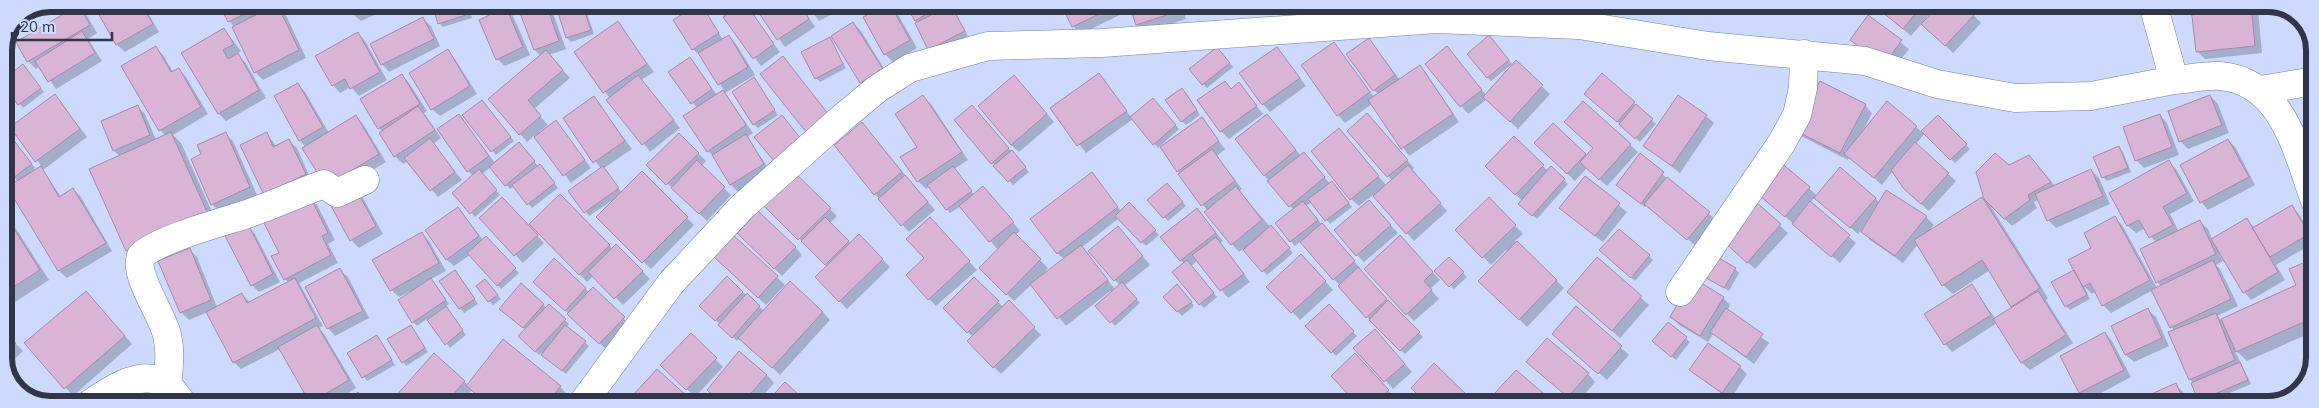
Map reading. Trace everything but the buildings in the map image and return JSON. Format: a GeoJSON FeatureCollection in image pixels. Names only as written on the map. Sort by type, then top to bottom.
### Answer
{"type":"FeatureCollection","features":[{"type":"Feature","properties":{"kind":"street"},"geometry":{"type":"LineString","coordinates":[[2155,13],[2174,80]]}},
{"type":"Feature","properties":{"kind":"street"},"geometry":{"type":"LineString","coordinates":[[588,395],[671,284],[742,207],[877,88],[910,68],[988,46],[1102,44],[1437,19],[1580,25],[1708,46],[1865,61],[1937,84],[2015,98],[2091,96],[2174,80],[2219,76],[2240,80],[2260,90],[2281,115],[2306,178]]}},
{"type":"Feature","properties":{"kind":"street"},"geometry":{"type":"LineString","coordinates":[[1680,292],[1781,144],[1798,115],[1803,88],[1804,54]]}},
{"type":"Feature","properties":{"kind":"street"},"geometry":{"type":"LineString","coordinates":[[2260,90],[2306,82]]}},
{"type":"Feature","properties":{"kind":"street"},"geometry":{"type":"LineString","coordinates":[[175,394],[170,353],[158,310],[141,275],[138,261],[141,256],[207,226],[241,216],[324,184],[337,193],[365,180]]}},
{"type":"Feature","properties":{"kind":"street"},"geometry":{"type":"LineString","coordinates":[[103,395],[135,379],[147,378],[175,394]]}}]}
